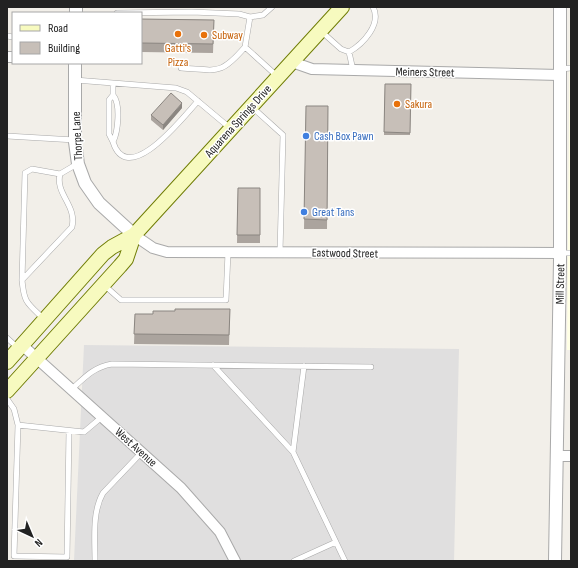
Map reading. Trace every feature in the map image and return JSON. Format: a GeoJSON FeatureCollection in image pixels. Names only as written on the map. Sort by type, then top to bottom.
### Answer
{"type":"FeatureCollection","features":[{"type":"Feature","properties":{"kind":"main road","name":"Aquarena Springs Drive"},"geometry":{"type":"LineString","coordinates":[[7,362],[103,254],[112,247],[134,235],[342,7]]}},
{"type":"Feature","properties":{"kind":"main road","name":"Aquarena Springs Drive"},"geometry":{"type":"LineString","coordinates":[[7,391],[126,259],[134,235]]}},
{"type":"Feature","properties":{"kind":"street","name":"Mill Street"},"geometry":{"type":"LineString","coordinates":[[555,561],[556,456],[566,253],[563,71],[560,7]]}},
{"type":"Feature","properties":{"kind":"street","name":"Meiners Street"},"geometry":{"type":"LineString","coordinates":[[292,62],[312,69],[563,71]]}},
{"type":"Feature","properties":{"kind":"street","name":"Thorpe Lane"},"geometry":{"type":"LineString","coordinates":[[75,64],[75,140],[78,164],[85,183],[99,203],[134,235]]}},
{"type":"Feature","properties":{"kind":"street","name":"Eastwood Street"},"geometry":{"type":"LineString","coordinates":[[134,235],[153,248],[167,252],[566,253]]}},
{"type":"Feature","properties":{"kind":"street","name":"West Avenue"},"geometry":{"type":"LineString","coordinates":[[21,347],[37,358],[103,416],[203,511],[220,532],[235,561]]}},
{"type":"Feature","properties":{"kind":"street"},"geometry":{"type":"LineString","coordinates":[[556,456],[571,456]]}},
{"type":"Feature","properties":{"kind":"lane"},"geometry":{"type":"LineString","coordinates":[[136,12],[192,9],[239,14],[250,17],[263,15],[272,7]]}},
{"type":"Feature","properties":{"kind":"lane"},"geometry":{"type":"LineString","coordinates":[[349,52],[360,43],[374,26],[377,16],[373,7]]}},
{"type":"Feature","properties":{"kind":"lane"},"geometry":{"type":"LineString","coordinates":[[181,68],[218,70],[226,67],[246,47],[250,17]]}},
{"type":"Feature","properties":{"kind":"lane"},"geometry":{"type":"LineString","coordinates":[[320,31],[341,49],[349,52]]}},
{"type":"Feature","properties":{"kind":"lane"},"geometry":{"type":"LineString","coordinates":[[246,47],[278,77]]}},
{"type":"Feature","properties":{"kind":"lane"},"geometry":{"type":"LineString","coordinates":[[349,52],[353,70]]}},
{"type":"Feature","properties":{"kind":"lane"},"geometry":{"type":"LineString","coordinates":[[75,80],[176,88],[187,92],[231,128]]}},
{"type":"Feature","properties":{"kind":"lane"},"geometry":{"type":"LineString","coordinates":[[114,83],[113,95],[109,100],[109,134],[116,151],[123,156],[141,156],[155,147],[198,101]]}},
{"type":"Feature","properties":{"kind":"lane"},"geometry":{"type":"LineString","coordinates":[[113,95],[117,100],[117,134],[113,142]]}},
{"type":"Feature","properties":{"kind":"lane"},"geometry":{"type":"LineString","coordinates":[[251,106],[283,135],[280,252]]}},
{"type":"Feature","properties":{"kind":"lane"},"geometry":{"type":"LineString","coordinates":[[7,136],[75,140]]}},
{"type":"Feature","properties":{"kind":"lane"},"geometry":{"type":"LineString","coordinates":[[45,320],[26,302],[24,297],[22,280],[25,174],[32,169],[60,174],[78,164]]}},
{"type":"Feature","properties":{"kind":"lane"},"geometry":{"type":"LineString","coordinates":[[22,280],[72,227],[74,218],[58,182],[60,174]]}},
{"type":"Feature","properties":{"kind":"lane"},"geometry":{"type":"LineString","coordinates":[[104,285],[121,300],[226,300],[228,252]]}},
{"type":"Feature","properties":{"kind":"lane"},"geometry":{"type":"LineString","coordinates":[[7,338],[21,347]]}},
{"type":"Feature","properties":{"kind":"lane"},"geometry":{"type":"LineString","coordinates":[[72,389],[89,373],[100,366],[112,364],[371,367]]}},
{"type":"Feature","properties":{"kind":"lane"},"geometry":{"type":"LineString","coordinates":[[213,365],[292,452],[345,561]]}},
{"type":"Feature","properties":{"kind":"lane"},"geometry":{"type":"LineString","coordinates":[[292,452],[304,366]]}},
{"type":"Feature","properties":{"kind":"lane"},"geometry":{"type":"LineString","coordinates":[[7,399],[14,409],[18,425],[14,556],[67,557],[69,431]]}},
{"type":"Feature","properties":{"kind":"lane"},"geometry":{"type":"LineString","coordinates":[[18,425],[84,432],[103,416]]}},
{"type":"Feature","properties":{"kind":"lane"},"geometry":{"type":"LineString","coordinates":[[95,561],[96,510],[100,499],[103,493],[142,452]]}},
{"type":"Feature","properties":{"kind":"lane"},"geometry":{"type":"LineString","coordinates":[[294,561],[336,542]]}},
{"type":"Feature","properties":{"kind":"shaded area"},"geometry":{"type":"Polygon","coordinates":[[[570,7],[571,350],[567,350],[570,7]]]}},
{"type":"Feature","properties":{"kind":"shaded area"},"geometry":{"type":"Polygon","coordinates":[[[84,345],[459,349],[454,561],[74,561],[84,345]]]}},
{"type":"Feature","properties":{"kind":"building"},"geometry":{"type":"Polygon","coordinates":[[[142,19],[214,20],[213,44],[142,43],[142,19]]]}},
{"type":"Feature","properties":{"kind":"building","name":"Sakura"},"geometry":{"type":"Polygon","coordinates":[[[385,84],[411,84],[410,133],[384,132],[385,84]]]}},
{"type":"Feature","properties":{"kind":"building"},"geometry":{"type":"Polygon","coordinates":[[[171,93],[182,103],[163,125],[151,115],[171,93]]]}},
{"type":"Feature","properties":{"kind":"building"},"geometry":{"type":"Polygon","coordinates":[[[306,106],[328,106],[327,220],[304,219],[306,106]]]}},
{"type":"Feature","properties":{"kind":"building"},"geometry":{"type":"Polygon","coordinates":[[[238,188],[260,188],[260,235],[237,235],[238,188]]]}},
{"type":"Feature","properties":{"kind":"building"},"geometry":{"type":"Polygon","coordinates":[[[175,309],[230,309],[229,335],[134,334],[135,314],[153,314],[153,311],[175,311],[175,309]]]}},
{"type":"Feature","properties":{"kind":"place","name":"Gatti's Pizza"},"geometry":{"type":"Point","coordinates":[178,34]}},
{"type":"Feature","properties":{"kind":"place","name":"Subway"},"geometry":{"type":"Point","coordinates":[204,35]}},
{"type":"Feature","properties":{"kind":"place","name":"Sakura"},"geometry":{"type":"Point","coordinates":[397,104]}},
{"type":"Feature","properties":{"kind":"place","name":"Cash Box Pawn"},"geometry":{"type":"Point","coordinates":[306,136]}},
{"type":"Feature","properties":{"kind":"place","name":"Great Tans"},"geometry":{"type":"Point","coordinates":[304,212]}}]}
